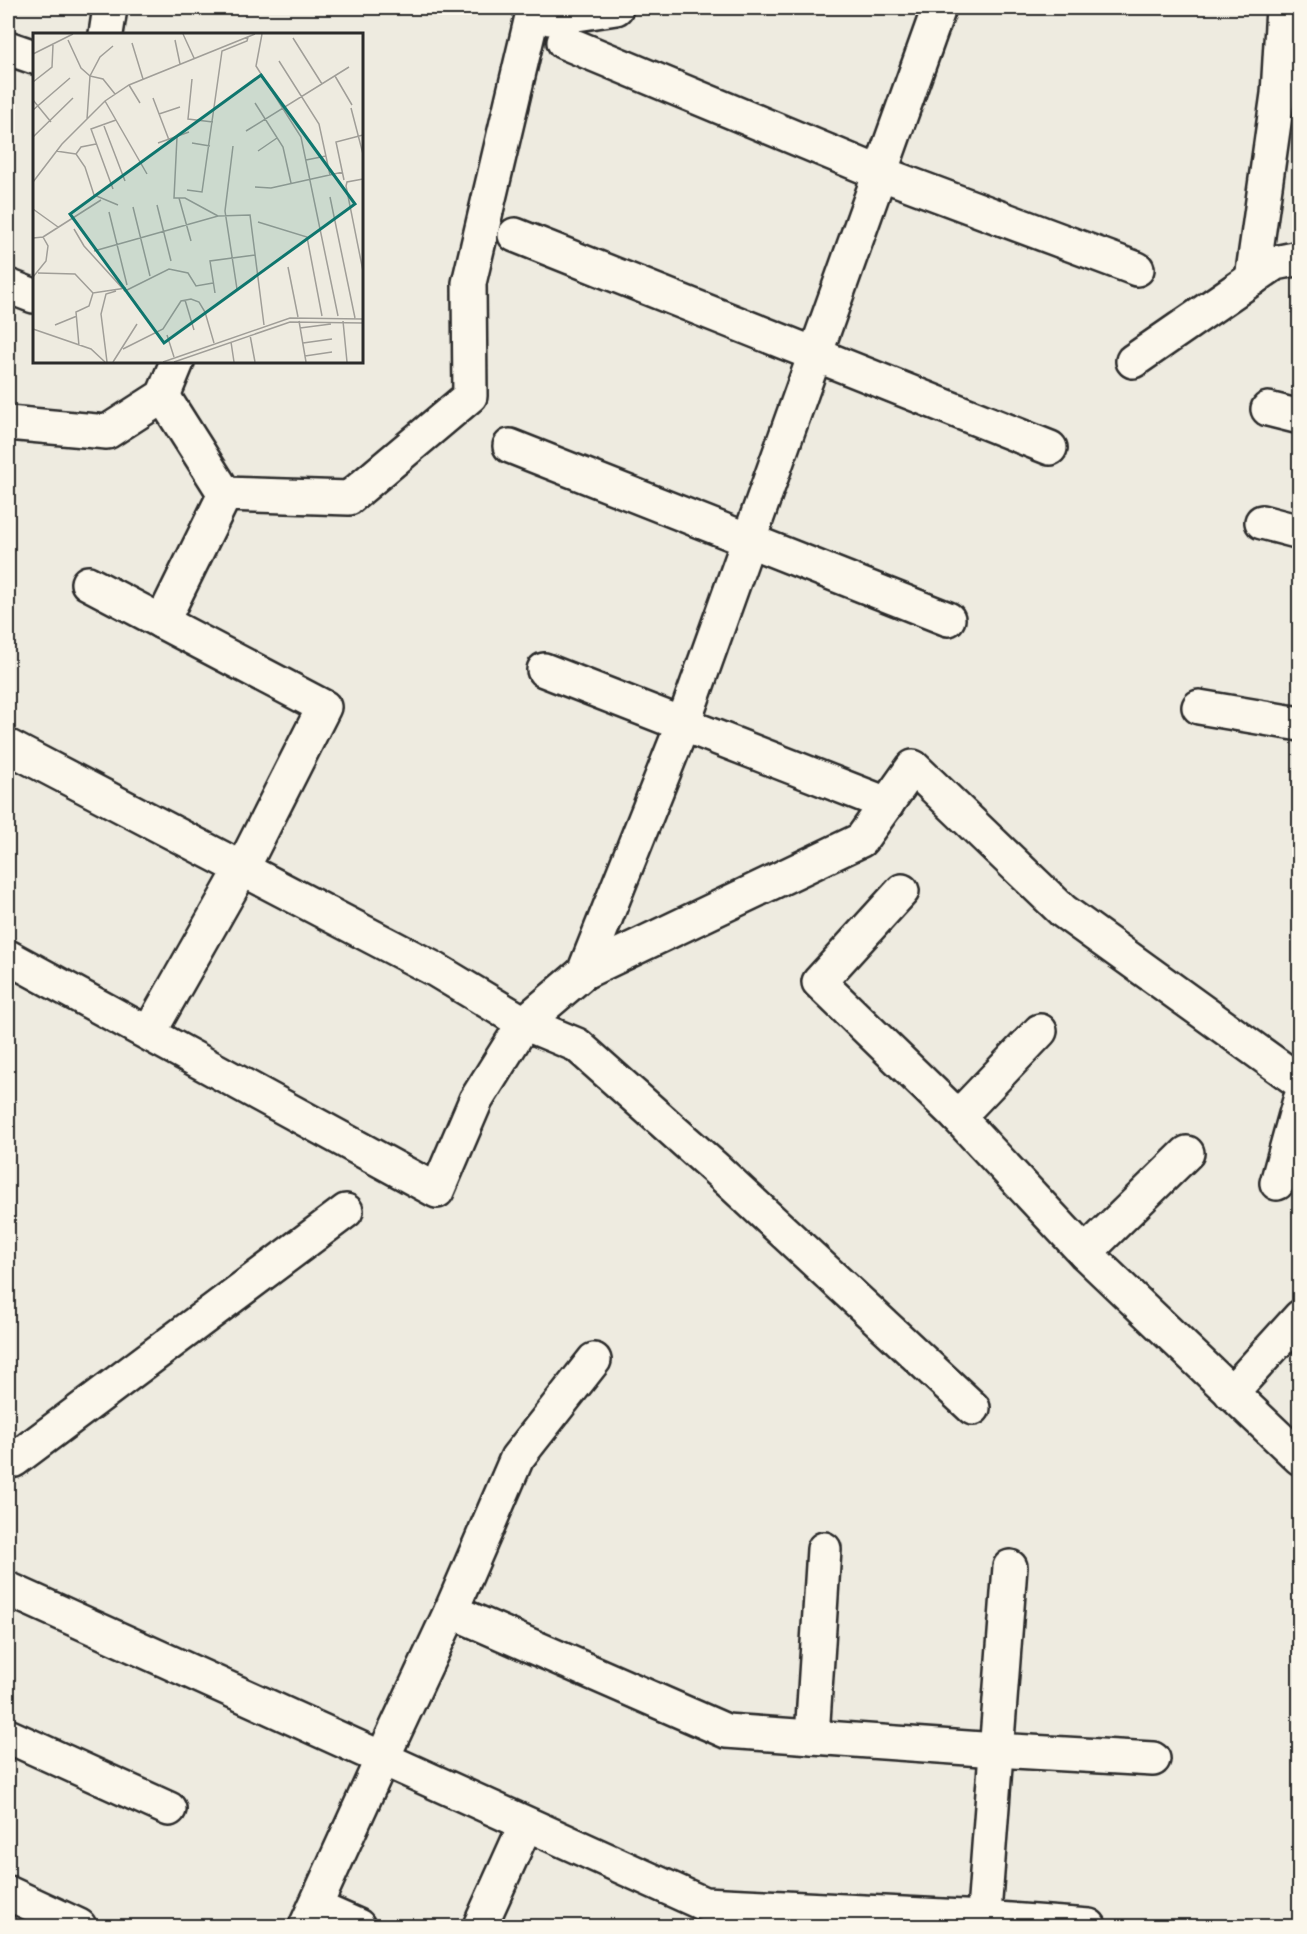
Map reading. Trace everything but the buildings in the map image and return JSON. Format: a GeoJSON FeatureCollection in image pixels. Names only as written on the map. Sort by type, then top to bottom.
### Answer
{"type":"FeatureCollection","features":[{"type":"Feature","properties":{"kind":"street"},"geometry":{"type":"LineString","coordinates":[[106,33],[110,8]]}},
{"type":"Feature","properties":{"kind":"street"},"geometry":{"type":"LineString","coordinates":[[551,15],[616,8]]}},
{"type":"Feature","properties":{"kind":"street"},"geometry":{"type":"LineString","coordinates":[[584,972],[683,724],[939,8]]}},
{"type":"Feature","properties":{"kind":"street"},"geometry":{"type":"LineString","coordinates":[[1252,279],[1278,94],[1283,8]]}},
{"type":"Feature","properties":{"kind":"street"},"geometry":{"type":"LineString","coordinates":[[551,15],[880,173],[1137,269]]}},
{"type":"Feature","properties":{"kind":"street"},"geometry":{"type":"LineString","coordinates":[[225,494],[348,498],[470,396],[469,283],[551,15]]}},
{"type":"Feature","properties":{"kind":"street"},"geometry":{"type":"LineString","coordinates":[[8,48],[33,57]]}},
{"type":"Feature","properties":{"kind":"street"},"geometry":{"type":"LineString","coordinates":[[515,235],[1050,448]]}},
{"type":"Feature","properties":{"kind":"street"},"geometry":{"type":"LineString","coordinates":[[1133,361],[1275,263],[1299,258]]}},
{"type":"Feature","properties":{"kind":"street"},"geometry":{"type":"LineString","coordinates":[[8,286],[33,296]]}},
{"type":"Feature","properties":{"kind":"street"},"geometry":{"type":"LineString","coordinates":[[8,423],[107,432],[163,396],[177,363]]}},
{"type":"Feature","properties":{"kind":"street"},"geometry":{"type":"LineString","coordinates":[[163,396],[225,494]]}},
{"type":"Feature","properties":{"kind":"street"},"geometry":{"type":"LineString","coordinates":[[1268,409],[1299,417]]}},
{"type":"Feature","properties":{"kind":"street"},"geometry":{"type":"LineString","coordinates":[[510,446],[948,619]]}},
{"type":"Feature","properties":{"kind":"street"},"geometry":{"type":"LineString","coordinates":[[162,622],[225,494]]}},
{"type":"Feature","properties":{"kind":"street"},"geometry":{"type":"LineString","coordinates":[[1262,522],[1299,532]]}},
{"type":"Feature","properties":{"kind":"street"},"geometry":{"type":"LineString","coordinates":[[88,583],[324,707],[242,869],[149,1033]]}},
{"type":"Feature","properties":{"kind":"street"},"geometry":{"type":"LineString","coordinates":[[544,670],[887,804]]}},
{"type":"Feature","properties":{"kind":"street"},"geometry":{"type":"LineString","coordinates":[[1199,707],[1299,724]]}},
{"type":"Feature","properties":{"kind":"street"},"geometry":{"type":"LineString","coordinates":[[9,747],[436,970],[524,1023],[577,1044],[715,1168],[973,1408]]}},
{"type":"Feature","properties":{"kind":"street"},"geometry":{"type":"LineString","coordinates":[[8,957],[437,1191],[476,1100],[524,1023],[584,972],[861,840],[913,766],[1063,912],[1299,1082]]}},
{"type":"Feature","properties":{"kind":"street"},"geometry":{"type":"LineString","coordinates":[[902,891],[819,982],[958,1117],[1085,1252],[1299,1458]]}},
{"type":"Feature","properties":{"kind":"street"},"geometry":{"type":"LineString","coordinates":[[958,1117],[1040,1031]]}},
{"type":"Feature","properties":{"kind":"street"},"geometry":{"type":"LineString","coordinates":[[1277,1183],[1299,1100]]}},
{"type":"Feature","properties":{"kind":"street"},"geometry":{"type":"LineString","coordinates":[[1085,1252],[1187,1153]]}},
{"type":"Feature","properties":{"kind":"street"},"geometry":{"type":"LineString","coordinates":[[8,1457],[14,1460],[346,1211]]}},
{"type":"Feature","properties":{"kind":"street"},"geometry":{"type":"LineString","coordinates":[[1231,1394],[1299,1317]]}},
{"type":"Feature","properties":{"kind":"street"},"geometry":{"type":"LineString","coordinates":[[358,1926],[311,1917],[451,1611],[517,1458],[594,1360]]}},
{"type":"Feature","properties":{"kind":"street"},"geometry":{"type":"LineString","coordinates":[[812,1737],[824,1549]]}},
{"type":"Feature","properties":{"kind":"street"},"geometry":{"type":"LineString","coordinates":[[983,1922],[1010,1567]]}},
{"type":"Feature","properties":{"kind":"street"},"geometry":{"type":"LineString","coordinates":[[8,1589],[704,1904],[983,1922],[1089,1926]]}},
{"type":"Feature","properties":{"kind":"street"},"geometry":{"type":"LineString","coordinates":[[451,1611],[726,1731],[1153,1759]]}},
{"type":"Feature","properties":{"kind":"street"},"geometry":{"type":"LineString","coordinates":[[8,1736],[168,1809]]}},
{"type":"Feature","properties":{"kind":"street"},"geometry":{"type":"LineString","coordinates":[[480,1926],[526,1824]]}},
{"type":"Feature","properties":{"kind":"street"},"geometry":{"type":"LineString","coordinates":[[8,1893],[32,1917],[80,1926]]}}]}
